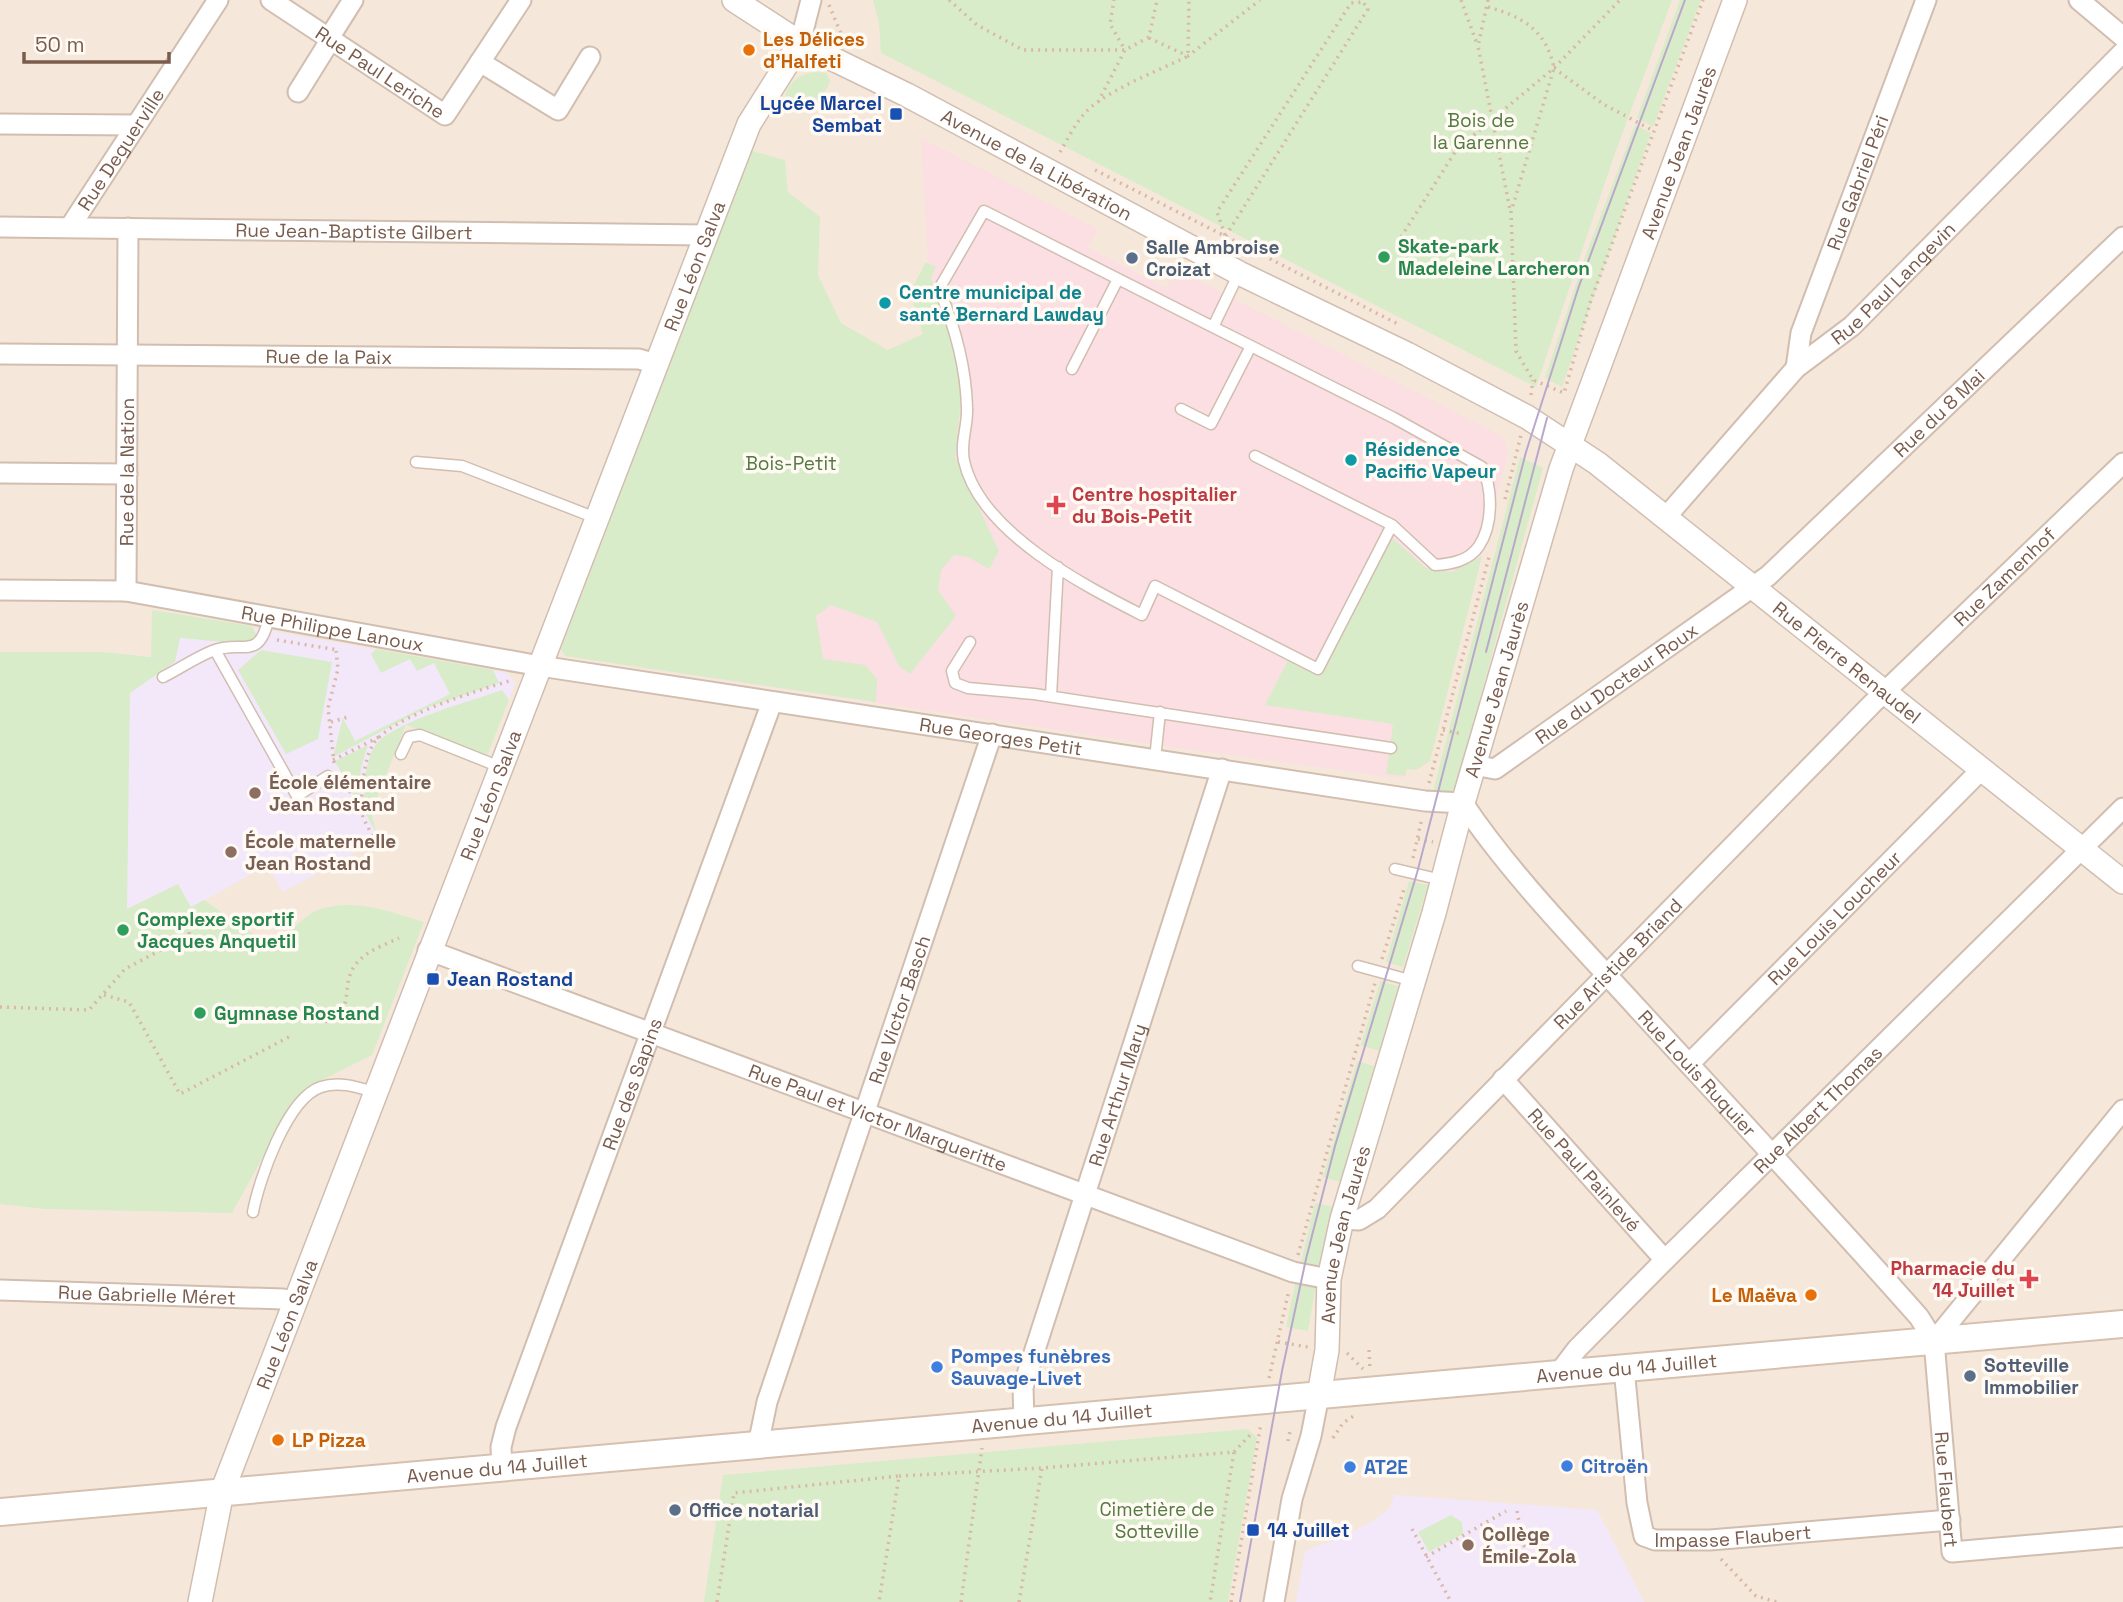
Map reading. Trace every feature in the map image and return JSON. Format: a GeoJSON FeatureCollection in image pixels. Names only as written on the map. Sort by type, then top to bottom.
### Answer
{"type":"FeatureCollection","features":[{"type":"Feature","properties":{"kind":"main road","name":"Avenue du 14 Juillet"},"geometry":{"type":"LineString","coordinates":[[0,1512],[2123,1324]]}},
{"type":"Feature","properties":{"kind":"street","name":"Rue Deguerville"},"geometry":{"type":"LineString","coordinates":[[70,227],[218,0]]}},
{"type":"Feature","properties":{"kind":"street","name":"Rue Paul Leriche"},"geometry":{"type":"LineString","coordinates":[[271,0],[446,115],[521,0]]}},
{"type":"Feature","properties":{"kind":"street"},"geometry":{"type":"LineString","coordinates":[[298,92],[353,0]]}},
{"type":"Feature","properties":{"kind":"street","name":"Avenue de la Libération"},"geometry":{"type":"LineString","coordinates":[[734,0],[800,43],[907,95],[1239,273],[1407,354],[1527,417],[1569,444]]}},
{"type":"Feature","properties":{"kind":"street","name":"Rue Léon Salva"},"geometry":{"type":"LineString","coordinates":[[200,1602],[222,1492],[428,950],[748,124],[800,43],[811,0]]}},
{"type":"Feature","properties":{"kind":"street","name":"Avenue Jean Jaurès"},"geometry":{"type":"LineString","coordinates":[[1319,1395],[1327,1350],[1329,1279],[1342,1219],[1414,981],[1463,803],[1569,444],[1735,0]]}},
{"type":"Feature","properties":{"kind":"street","name":"Rue Gabriel Péri"},"geometry":{"type":"LineString","coordinates":[[1797,368],[1801,333],[1926,0]]}},
{"type":"Feature","properties":{"kind":"street"},"geometry":{"type":"LineString","coordinates":[[2079,0],[2123,37]]}},
{"type":"Feature","properties":{"kind":"street","name":"Rue Paul Langevin"},"geometry":{"type":"LineString","coordinates":[[1666,517],[1797,368],[1852,326],[2123,52]]}},
{"type":"Feature","properties":{"kind":"street"},"geometry":{"type":"LineString","coordinates":[[480,62],[558,110],[590,57]]}},
{"type":"Feature","properties":{"kind":"street"},"geometry":{"type":"LineString","coordinates":[[0,124],[134,125]]}},
{"type":"Feature","properties":{"kind":"street","name":"Rue Jean-Baptiste Gilbert"},"geometry":{"type":"LineString","coordinates":[[0,227],[705,235]]}},
{"type":"Feature","properties":{"kind":"street","name":"Rue de la Nation"},"geometry":{"type":"LineString","coordinates":[[126,592],[128,228]]}},
{"type":"Feature","properties":{"kind":"street","name":"Rue du 8 Mai"},"geometry":{"type":"LineString","coordinates":[[1754,587],[2123,237]]}},
{"type":"Feature","properties":{"kind":"street","name":"Rue de la Paix"},"geometry":{"type":"LineString","coordinates":[[0,354],[639,359],[656,364]]}},
{"type":"Feature","properties":{"kind":"street","name":"Rue Pierre Renaudel"},"geometry":{"type":"LineString","coordinates":[[1569,444],[1666,517],[2123,882]]}},
{"type":"Feature","properties":{"kind":"street","name":"Rue Zamenhof"},"geometry":{"type":"LineString","coordinates":[[1886,691],[2123,463]]}},
{"type":"Feature","properties":{"kind":"street"},"geometry":{"type":"LineString","coordinates":[[0,473],[127,474]]}},
{"type":"Feature","properties":{"kind":"street","name":"Rue du Docteur Roux"},"geometry":{"type":"LineString","coordinates":[[1474,765],[1495,769],[1754,587]]}},
{"type":"Feature","properties":{"kind":"street"},"geometry":{"type":"LineString","coordinates":[[0,590],[126,592]]}},
{"type":"Feature","properties":{"kind":"street","name":"Rue Philippe Lanoux"},"geometry":{"type":"LineString","coordinates":[[126,592],[540,666]]}},
{"type":"Feature","properties":{"kind":"street","name":"Rue Georges Petit"},"geometry":{"type":"LineString","coordinates":[[540,666],[1425,801],[1463,803]]}},
{"type":"Feature","properties":{"kind":"street","name":"Rue Aristide Briand"},"geometry":{"type":"LineString","coordinates":[[1342,1219],[1359,1220],[1377,1209],[1886,691]]}},
{"type":"Feature","properties":{"kind":"street","name":"Rue des Sapins"},"geometry":{"type":"LineString","coordinates":[[502,1467],[501,1447],[506,1427],[772,702]]}},
{"type":"Feature","properties":{"kind":"street","name":"Rue Victor Basch"},"geometry":{"type":"LineString","coordinates":[[758,1444],[767,1402],[992,734]]}},
{"type":"Feature","properties":{"kind":"street","name":"Rue Arthur Mary"},"geometry":{"type":"LineString","coordinates":[[1024,1421],[1023,1387],[1222,769]]}},
{"type":"Feature","properties":{"kind":"street","name":"Rue Louis Loucheur"},"geometry":{"type":"LineString","coordinates":[[1689,1064],[1981,770]]}},
{"type":"Feature","properties":{"kind":"street","name":"Rue Louis Ruquier"},"geometry":{"type":"LineString","coordinates":[[1463,803],[1482,831],[1606,974],[1773,1153],[1919,1317],[1934,1341]]}},
{"type":"Feature","properties":{"kind":"street","name":"Rue Albert Thomas"},"geometry":{"type":"LineString","coordinates":[[1558,1374],[1577,1349],[2123,808]]}},
{"type":"Feature","properties":{"kind":"street","name":"Rue Paul et Victor Margueritte"},"geometry":{"type":"LineString","coordinates":[[428,950],[1084,1192],[1290,1271],[1329,1279]]}},
{"type":"Feature","properties":{"kind":"street","name":"Rue Paul Painlevé"},"geometry":{"type":"LineString","coordinates":[[1503,1079],[1665,1261]]}},
{"type":"Feature","properties":{"kind":"street"},"geometry":{"type":"LineString","coordinates":[[1934,1341],[2123,1110]]}},
{"type":"Feature","properties":{"kind":"street","name":"Rue Gabrielle Méret"},"geometry":{"type":"LineString","coordinates":[[0,1290],[283,1299],[294,1302]]}},
{"type":"Feature","properties":{"kind":"street","name":"Rue Flaubert"},"geometry":{"type":"LineString","coordinates":[[1934,1341],[1952,1552],[2123,1537]]}},
{"type":"Feature","properties":{"kind":"street","name":"Impasse Flaubert"},"geometry":{"type":"LineString","coordinates":[[1624,1368],[1637,1503],[1644,1536],[1655,1540],[1710,1540],[1950,1520]]}},
{"type":"Feature","properties":{"kind":"street"},"geometry":{"type":"LineString","coordinates":[[1275,1601],[1292,1499],[1319,1395]]}},
{"type":"Feature","properties":{"kind":"lane"},"geometry":{"type":"LineString","coordinates":[[1255,456],[1392,525],[1435,565],[1453,564],[1466,558],[1479,546],[1489,515],[1490,492],[1482,467],[1394,418],[984,211],[939,289],[953,324],[966,382],[967,414],[962,442],[964,462],[974,486],[988,508],[1058,567],[1079,582],[1142,615],[1154,586],[1318,669],[1392,525]]}},
{"type":"Feature","properties":{"kind":"lane"},"geometry":{"type":"LineString","coordinates":[[1213,327],[1239,273]]}},
{"type":"Feature","properties":{"kind":"lane"},"geometry":{"type":"LineString","coordinates":[[1072,369],[1118,279]]}},
{"type":"Feature","properties":{"kind":"lane"},"geometry":{"type":"LineString","coordinates":[[1181,409],[1211,424],[1251,346]]}},
{"type":"Feature","properties":{"kind":"lane"},"geometry":{"type":"LineString","coordinates":[[416,462],[462,466],[596,519]]}},
{"type":"Feature","properties":{"kind":"lane"},"geometry":{"type":"LineString","coordinates":[[1051,696],[1058,567]]}},
{"type":"Feature","properties":{"kind":"lane"},"geometry":{"type":"LineString","coordinates":[[163,677],[215,650],[251,648],[265,636],[269,617]]}},
{"type":"Feature","properties":{"kind":"lane"},"geometry":{"type":"LineString","coordinates":[[970,642],[952,671],[955,683],[968,688],[1051,696],[1391,748]]}},
{"type":"Feature","properties":{"kind":"lane"},"geometry":{"type":"LineString","coordinates":[[215,650],[298,796],[328,776]]}},
{"type":"Feature","properties":{"kind":"lane"},"geometry":{"type":"LineString","coordinates":[[1155,759],[1160,712]]}},
{"type":"Feature","properties":{"kind":"lane"},"geometry":{"type":"LineString","coordinates":[[401,754],[409,737],[420,734],[500,767]]}},
{"type":"Feature","properties":{"kind":"lane"},"geometry":{"type":"LineString","coordinates":[[1395,869],[1443,880]]}},
{"type":"Feature","properties":{"kind":"lane"},"geometry":{"type":"LineString","coordinates":[[1357,967],[1414,981]]}},
{"type":"Feature","properties":{"kind":"lane"},"geometry":{"type":"LineString","coordinates":[[253,1212],[260,1177],[284,1128],[313,1091],[340,1084],[374,1092]]}},
{"type":"Feature","properties":{"kind":"path"},"geometry":{"type":"LineString","coordinates":[[826,0],[846,45]]}},
{"type":"Feature","properties":{"kind":"path"},"geometry":{"type":"LineString","coordinates":[[949,0],[977,25],[1023,50],[1125,50],[1149,37],[1157,0]]}},
{"type":"Feature","properties":{"kind":"path"},"geometry":{"type":"LineString","coordinates":[[1114,0],[1110,24],[1125,50]]}},
{"type":"Feature","properties":{"kind":"path"},"geometry":{"type":"LineString","coordinates":[[1188,57],[1189,0]]}},
{"type":"Feature","properties":{"kind":"path"},"geometry":{"type":"LineString","coordinates":[[1060,152],[1077,122],[1097,104],[1131,83],[1188,57],[1260,0]]}},
{"type":"Feature","properties":{"kind":"path"},"geometry":{"type":"LineString","coordinates":[[1461,0],[1478,46],[1511,212],[1516,351],[1533,380],[1531,405]]}},
{"type":"Feature","properties":{"kind":"path"},"geometry":{"type":"LineString","coordinates":[[1478,46],[1488,0]]}},
{"type":"Feature","properties":{"kind":"path"},"geometry":{"type":"LineString","coordinates":[[1401,237],[1457,149],[1554,68],[1619,0]]}},
{"type":"Feature","properties":{"kind":"path"},"geometry":{"type":"LineString","coordinates":[[1533,380],[1564,393],[1591,300],[1703,0]]}},
{"type":"Feature","properties":{"kind":"path"},"geometry":{"type":"LineString","coordinates":[[1363,1],[1368,9],[1225,235],[1217,212],[1351,3],[1363,1]]}},
{"type":"Feature","properties":{"kind":"path"},"geometry":{"type":"LineString","coordinates":[[1488,7],[1517,16],[1536,28],[1551,52],[1554,68],[1511,212]]}},
{"type":"Feature","properties":{"kind":"path"},"geometry":{"type":"LineString","coordinates":[[1149,37],[1188,57]]}},
{"type":"Feature","properties":{"kind":"path"},"geometry":{"type":"LineString","coordinates":[[1097,104],[1125,50]]}},
{"type":"Feature","properties":{"kind":"path"},"geometry":{"type":"LineString","coordinates":[[1554,68],[1603,104],[1654,131]]}},
{"type":"Feature","properties":{"kind":"path"},"geometry":{"type":"LineString","coordinates":[[1048,146],[1072,158]]}},
{"type":"Feature","properties":{"kind":"path"},"geometry":{"type":"LineString","coordinates":[[1084,164],[1405,328]]}},
{"type":"Feature","properties":{"kind":"path"},"geometry":{"type":"LineString","coordinates":[[1502,508],[1524,427]]}},
{"type":"Feature","properties":{"kind":"path"},"geometry":{"type":"LineString","coordinates":[[1518,448],[1523,451]]}},
{"type":"Feature","properties":{"kind":"path"},"geometry":{"type":"LineString","coordinates":[[1231,1602],[1290,1271],[1410,873],[1425,801],[1492,547]]}},
{"type":"Feature","properties":{"kind":"path"},"geometry":{"type":"LineString","coordinates":[[328,776],[332,760],[328,708],[338,669],[337,651]]}},
{"type":"Feature","properties":{"kind":"path"},"geometry":{"type":"LineString","coordinates":[[331,722],[348,717]]}},
{"type":"Feature","properties":{"kind":"path"},"geometry":{"type":"LineString","coordinates":[[332,760],[381,736]]}},
{"type":"Feature","properties":{"kind":"path"},"geometry":{"type":"LineString","coordinates":[[332,760],[361,810]]}},
{"type":"Feature","properties":{"kind":"path"},"geometry":{"type":"LineString","coordinates":[[0,1007],[89,1010],[125,969],[189,935],[190,923]]}},
{"type":"Feature","properties":{"kind":"path"},"geometry":{"type":"LineString","coordinates":[[325,1022],[343,1009],[355,963],[367,953],[398,938]]}},
{"type":"Feature","properties":{"kind":"path"},"geometry":{"type":"LineString","coordinates":[[104,995],[129,1002],[180,1094],[289,1037]]}},
{"type":"Feature","properties":{"kind":"path"},"geometry":{"type":"LineString","coordinates":[[1369,1350],[1371,1373]]}},
{"type":"Feature","properties":{"kind":"path"},"geometry":{"type":"LineString","coordinates":[[961,1602],[981,1471],[982,1425]]}},
{"type":"Feature","properties":{"kind":"path"},"geometry":{"type":"LineString","coordinates":[[1210,1602],[1234,1452],[1252,1433]]}},
{"type":"Feature","properties":{"kind":"path"},"geometry":{"type":"LineString","coordinates":[[717,1602],[734,1493],[899,1476],[1041,1468],[1234,1452]]}},
{"type":"Feature","properties":{"kind":"path"},"geometry":{"type":"LineString","coordinates":[[1019,1602],[1041,1468]]}},
{"type":"Feature","properties":{"kind":"path"},"geometry":{"type":"LineString","coordinates":[[879,1602],[899,1476]]}},
{"type":"Feature","properties":{"kind":"path"},"geometry":{"type":"LineString","coordinates":[[1426,1557],[1506,1511]]}},
{"type":"Feature","properties":{"kind":"path"},"geometry":{"type":"LineString","coordinates":[[1517,1511],[1523,1544],[1529,1555]]}},
{"type":"Feature","properties":{"kind":"path"},"geometry":{"type":"LineString","coordinates":[[1412,1530],[1451,1602]]}},
{"type":"Feature","properties":{"kind":"path"},"geometry":{"type":"LineString","coordinates":[[1719,1558],[1756,1596],[1777,1602]]}},
{"type":"Feature","properties":{"kind":"shaded area"},"geometry":{"type":"Polygon","coordinates":[[[0,0],[2123,0],[2123,1602],[0,1602],[0,0]]]}},
{"type":"Feature","properties":{"kind":"shaded area","name":"Centre hospitalier du Bois-Petit"},"geometry":{"type":"Polygon","coordinates":[[[921,138],[1098,229],[1088,248],[1166,288],[1176,269],[1504,437],[1508,453],[1430,761],[1416,770],[1407,769],[1405,779],[1171,747],[565,656],[561,649],[875,370],[936,344],[930,298],[921,138]]]}},
{"type":"Feature","properties":{"kind":"shaded area"},"geometry":{"type":"Polygon","coordinates":[[[152,610],[507,673],[515,683],[509,700],[502,691],[406,725],[371,813],[378,838],[372,843],[283,892],[267,865],[191,908],[178,884],[127,909],[126,806],[131,656],[152,656],[152,610]]]}},
{"type":"Feature","properties":{"kind":"shaded area","name":"Collège Émile-Zola"},"geometry":{"type":"Polygon","coordinates":[[[1394,1495],[1597,1510],[1644,1602],[1296,1602],[1305,1551],[1338,1539],[1373,1521],[1390,1508],[1394,1495]]]}},
{"type":"Feature","properties":{"kind":"green space","name":"Bois de la Garenne"},"geometry":{"type":"Polygon","coordinates":[[[873,0],[1672,0],[1614,156],[1536,387],[881,53],[879,23],[873,0]]]}},
{"type":"Feature","properties":{"kind":"green space"},"geometry":{"type":"Polygon","coordinates":[[[1680,0],[1701,0],[1653,127],[1637,118],[1680,0]]]}},
{"type":"Feature","properties":{"kind":"green space"},"geometry":{"type":"Polygon","coordinates":[[[817,72],[826,73],[830,80],[819,98],[807,105],[792,106],[785,103],[787,90],[794,81],[817,72]]]}},
{"type":"Feature","properties":{"kind":"green space"},"geometry":{"type":"Polygon","coordinates":[[[1635,125],[1651,133],[1562,387],[1545,378],[1586,254],[1635,125]]]}},
{"type":"Feature","properties":{"kind":"green space","name":"Bois-Petit"},"geometry":{"type":"Polygon","coordinates":[[[752,151],[785,160],[788,192],[820,217],[818,275],[841,323],[888,350],[923,334],[910,292],[926,262],[936,267],[931,278],[963,380],[955,457],[999,551],[989,569],[968,557],[954,555],[941,570],[938,590],[956,616],[910,674],[899,666],[877,622],[831,605],[816,616],[823,659],[865,665],[877,679],[876,702],[565,656],[561,649],[752,151]]]}},
{"type":"Feature","properties":{"kind":"green space"},"geometry":{"type":"Polygon","coordinates":[[[1520,457],[1543,468],[1455,789],[1445,795],[1432,795],[1520,457]]]}},
{"type":"Feature","properties":{"kind":"green space"},"geometry":{"type":"Polygon","coordinates":[[[1390,536],[1426,568],[1452,572],[1482,556],[1430,761],[1416,770],[1407,769],[1405,776],[1386,774],[1393,724],[1265,705],[1289,658],[1319,673],[1390,536]]]}},
{"type":"Feature","properties":{"kind":"green space","name":"Complexe sportif Jacques Anquetil"},"geometry":{"type":"Polygon","coordinates":[[[152,610],[252,626],[257,636],[246,644],[180,638],[175,662],[130,693],[127,909],[178,884],[191,907],[204,900],[262,940],[278,940],[312,913],[334,906],[373,908],[424,922],[372,1055],[308,1087],[284,1119],[232,1213],[45,1209],[0,1204],[0,652],[102,652],[151,657],[152,610]]]}},
{"type":"Feature","properties":{"kind":"green space"},"geometry":{"type":"Polygon","coordinates":[[[376,649],[493,670],[499,683],[426,708],[333,757],[343,718],[355,741],[450,694],[434,663],[417,671],[410,659],[381,673],[371,654],[376,649]]]}},
{"type":"Feature","properties":{"kind":"green space"},"geometry":{"type":"Polygon","coordinates":[[[261,650],[332,662],[318,739],[286,754],[238,670],[261,650]]]}},
{"type":"Feature","properties":{"kind":"green space"},"geometry":{"type":"Polygon","coordinates":[[[502,690],[509,700],[487,756],[406,725],[371,813],[377,834],[366,813],[364,794],[367,765],[378,742],[402,726],[502,690]]]}},
{"type":"Feature","properties":{"kind":"green space"},"geometry":{"type":"Polygon","coordinates":[[[368,745],[361,768],[359,799],[356,800],[335,761],[368,745]]]}},
{"type":"Feature","properties":{"kind":"green space"},"geometry":{"type":"Polygon","coordinates":[[[1409,881],[1428,885],[1403,967],[1386,962],[1409,881]]]}},
{"type":"Feature","properties":{"kind":"green space"},"geometry":{"type":"Polygon","coordinates":[[[1380,981],[1398,986],[1379,1051],[1361,1045],[1380,981]]]}},
{"type":"Feature","properties":{"kind":"green space"},"geometry":{"type":"Polygon","coordinates":[[[1357,1061],[1374,1066],[1340,1182],[1323,1177],[1357,1061]]]}},
{"type":"Feature","properties":{"kind":"green space"},"geometry":{"type":"Polygon","coordinates":[[[1315,1203],[1334,1207],[1320,1266],[1301,1262],[1315,1203]]]}},
{"type":"Feature","properties":{"kind":"green space"},"geometry":{"type":"Polygon","coordinates":[[[1296,1280],[1316,1284],[1308,1331],[1286,1327],[1296,1280]]]}},
{"type":"Feature","properties":{"kind":"green space","name":"Cimetière de Sotteville"},"geometry":{"type":"Polygon","coordinates":[[[1248,1429],[1257,1438],[1228,1602],[704,1602],[723,1475],[1248,1429]]]}},
{"type":"Feature","properties":{"kind":"green space"},"geometry":{"type":"Polygon","coordinates":[[[1451,1515],[1462,1522],[1463,1534],[1429,1552],[1418,1532],[1451,1515]]]}},
{"type":"Feature","properties":{"kind":"tram line"},"geometry":{"type":"LineString","coordinates":[[1240,1602],[1282,1371],[1306,1259],[1335,1146],[1417,873],[1526,452],[1579,286],[1685,0]]}},
{"type":"Feature","properties":{"kind":"tram line"},"geometry":{"type":"LineString","coordinates":[[1486,652],[1547,418]]}},
{"type":"Feature","properties":{"kind":"place","name":"Les Délices d'Halfeti"},"geometry":{"type":"Point","coordinates":[749,50]}},
{"type":"Feature","properties":{"kind":"place","name":"Lycée Marcel Sembat"},"geometry":{"type":"Point","coordinates":[896,114]}},
{"type":"Feature","properties":{"kind":"place","name":"Skate-park Madeleine Larcheron"},"geometry":{"type":"Point","coordinates":[1384,257]}},
{"type":"Feature","properties":{"kind":"place","name":"Salle Ambroise Croizat"},"geometry":{"type":"Point","coordinates":[1132,258]}},
{"type":"Feature","properties":{"kind":"place","name":"Centre municipal de santé Bernard Lawday"},"geometry":{"type":"Point","coordinates":[885,303]}},
{"type":"Feature","properties":{"kind":"place","name":"Résidence Pacific Vapeur"},"geometry":{"type":"Point","coordinates":[1351,460]}},
{"type":"Feature","properties":{"kind":"place","name":"Centre hospitalier du Bois-Petit"},"geometry":{"type":"Point","coordinates":[1056,505]}},
{"type":"Feature","properties":{"kind":"place","name":"École élémentaire Jean Rostand"},"geometry":{"type":"Point","coordinates":[255,793]}},
{"type":"Feature","properties":{"kind":"place","name":"École maternelle Jean Rostand"},"geometry":{"type":"Point","coordinates":[231,852]}},
{"type":"Feature","properties":{"kind":"place","name":"Complexe sportif Jacques Anquetil"},"geometry":{"type":"Point","coordinates":[123,930]}},
{"type":"Feature","properties":{"kind":"place","name":"Jean Rostand"},"geometry":{"type":"Point","coordinates":[433,979]}},
{"type":"Feature","properties":{"kind":"place","name":"Gymnase Rostand"},"geometry":{"type":"Point","coordinates":[200,1013]}},
{"type":"Feature","properties":{"kind":"place","name":"Pharmacie du 14 Juillet"},"geometry":{"type":"Point","coordinates":[2029,1279]}},
{"type":"Feature","properties":{"kind":"place","name":"Le Maëva"},"geometry":{"type":"Point","coordinates":[1811,1295]}},
{"type":"Feature","properties":{"kind":"place","name":"Pompes funèbres Sauvage-Livet"},"geometry":{"type":"Point","coordinates":[937,1367]}},
{"type":"Feature","properties":{"kind":"place","name":"Sotteville Immobilier"},"geometry":{"type":"Point","coordinates":[1970,1376]}},
{"type":"Feature","properties":{"kind":"place","name":"LP Pizza"},"geometry":{"type":"Point","coordinates":[278,1440]}},
{"type":"Feature","properties":{"kind":"place","name":"Citroën"},"geometry":{"type":"Point","coordinates":[1567,1466]}},
{"type":"Feature","properties":{"kind":"place","name":"AT2E"},"geometry":{"type":"Point","coordinates":[1350,1467]}},
{"type":"Feature","properties":{"kind":"place","name":"Office notarial"},"geometry":{"type":"Point","coordinates":[675,1510]}},
{"type":"Feature","properties":{"kind":"place","name":"14 Juillet"},"geometry":{"type":"Point","coordinates":[1253,1530]}},
{"type":"Feature","properties":{"kind":"place","name":"Collège Émile-Zola"},"geometry":{"type":"Point","coordinates":[1468,1545]}}]}
